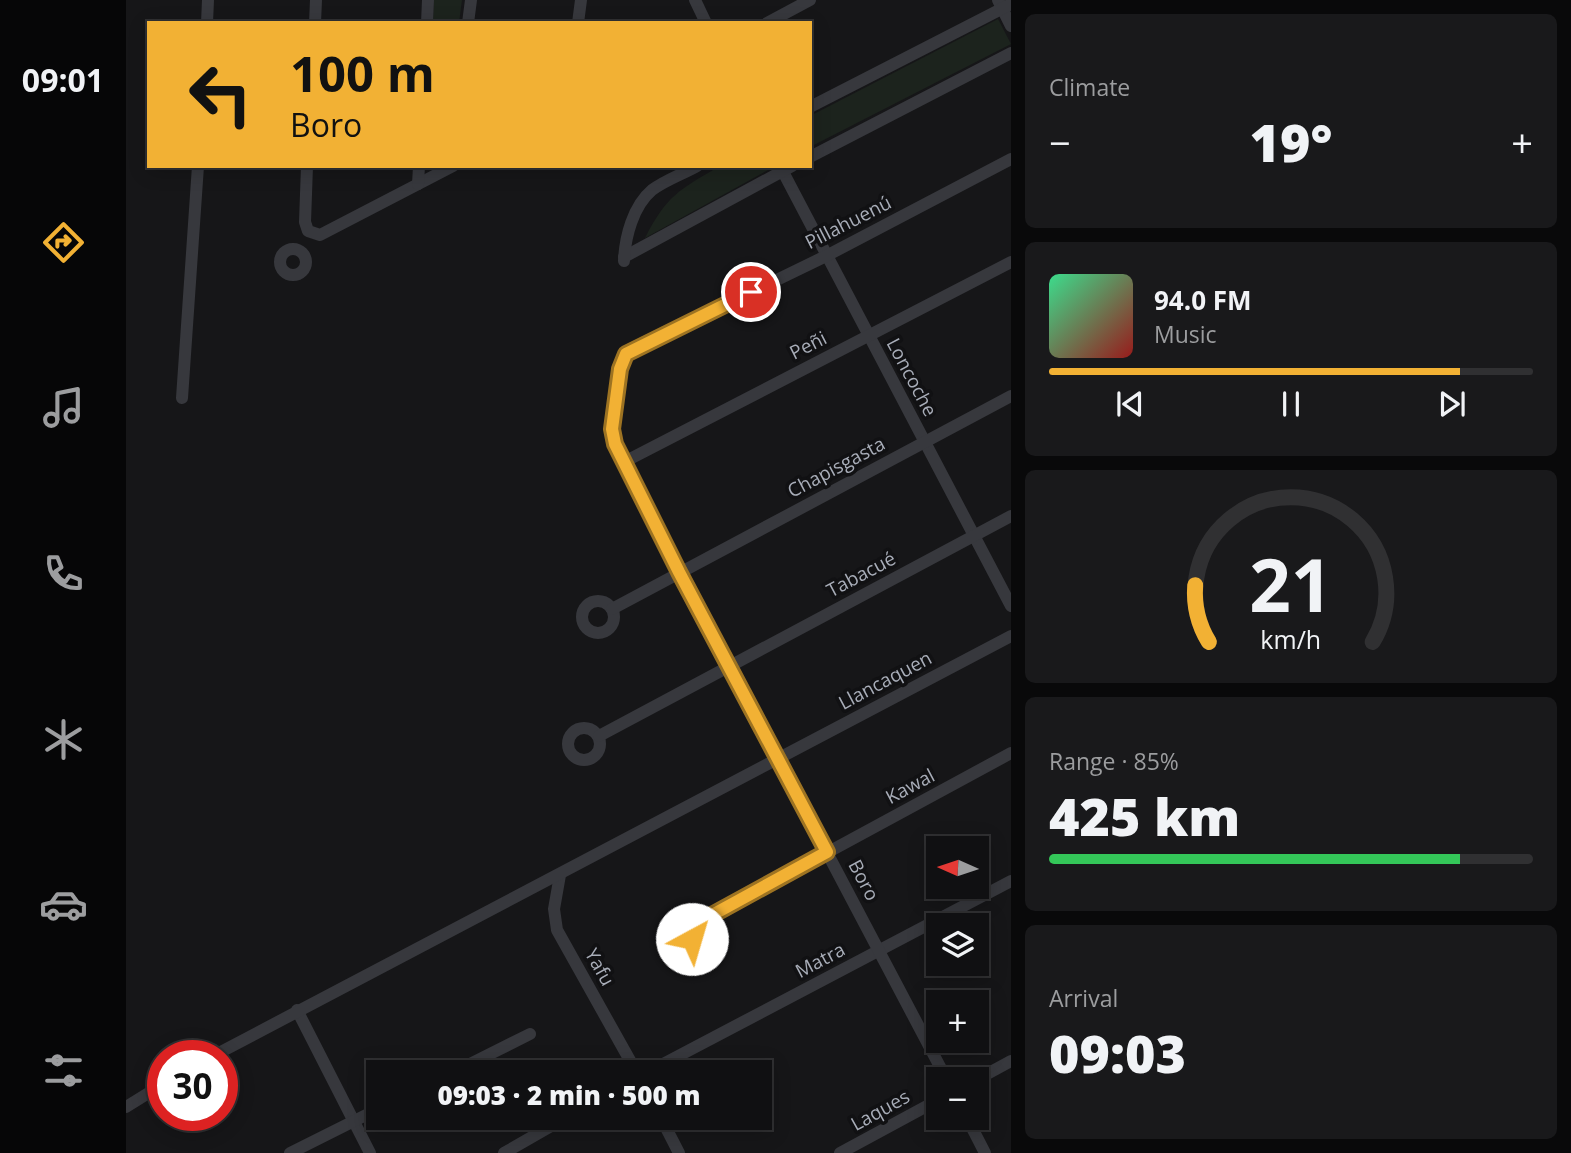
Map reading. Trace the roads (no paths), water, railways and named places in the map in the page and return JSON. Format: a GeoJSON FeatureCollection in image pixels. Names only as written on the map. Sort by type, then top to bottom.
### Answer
{"type":"FeatureCollection","features":[{"type":"Feature","properties":{"kind":"street"},"geometry":{"type":"LineString","coordinates":[[207,21],[208,0]]}},
{"type":"Feature","properties":{"kind":"street"},"geometry":{"type":"LineString","coordinates":[[315,21],[316,0]]}},
{"type":"Feature","properties":{"kind":"street"},"geometry":{"type":"LineString","coordinates":[[427,21],[428,0]]}},
{"type":"Feature","properties":{"kind":"street"},"geometry":{"type":"LineString","coordinates":[[468,21],[471,0]]}},
{"type":"Feature","properties":{"kind":"street"},"geometry":{"type":"LineString","coordinates":[[578,21],[581,0]]}},
{"type":"Feature","properties":{"kind":"street"},"geometry":{"type":"LineString","coordinates":[[695,0],[705,21]]}},
{"type":"Feature","properties":{"kind":"street"},"geometry":{"type":"LineString","coordinates":[[771,21],[810,0]]}},
{"type":"Feature","properties":{"kind":"street"},"geometry":{"type":"LineString","coordinates":[[812,106],[1004,4],[1011,26]]}},
{"type":"Feature","properties":{"kind":"street"},"geometry":{"type":"LineString","coordinates":[[812,156],[1011,53]]}},
{"type":"Feature","properties":{"kind":"street","name":"Pillahuenú"},"geometry":{"type":"LineString","coordinates":[[626,354],[826,256],[1011,159]]}},
{"type":"Feature","properties":{"kind":"street"},"geometry":{"type":"LineString","coordinates":[[182,398],[198,168]]}},
{"type":"Feature","properties":{"kind":"street"},"geometry":{"type":"LineString","coordinates":[[307,168],[305,222],[309,231],[320,235],[450,168]]}},
{"type":"Feature","properties":{"kind":"street"},"geometry":{"type":"LineString","coordinates":[[418,184],[419,168]]}},
{"type":"Feature","properties":{"kind":"street"},"geometry":{"type":"LineString","coordinates":[[693,168],[652,190],[631,223],[624,261],[784,168]]}},
{"type":"Feature","properties":{"kind":"street","name":"Loncoche"},"geometry":{"type":"LineString","coordinates":[[784,168],[826,256],[1011,606]]}},
{"type":"Feature","properties":{"kind":"street"},"geometry":{"type":"LineString","coordinates":[[299,250],[309,231]]}},
{"type":"Feature","properties":{"kind":"street","name":"Peñi"},"geometry":{"type":"LineString","coordinates":[[624,462],[1011,262]]}},
{"type":"Feature","properties":{"kind":"street","name":"Boro"},"geometry":{"type":"LineString","coordinates":[[626,354],[620,369],[612,429],[624,462],[679,572],[940,1067]]}},
{"type":"Feature","properties":{"kind":"street","name":"Chapisgasta"},"geometry":{"type":"LineString","coordinates":[[612,609],[1011,396]]}},
{"type":"Feature","properties":{"kind":"street","name":"Tabacué"},"geometry":{"type":"LineString","coordinates":[[599,736],[1011,516]]}},
{"type":"Feature","properties":{"kind":"street","name":"Llancaquen"},"geometry":{"type":"LineString","coordinates":[[297,1010],[560,875],[1011,636]]}},
{"type":"Feature","properties":{"kind":"street","name":"Kawal"},"geometry":{"type":"LineString","coordinates":[[692,926],[1011,753]]}},
{"type":"Feature","properties":{"kind":"street","name":"Yafu"},"geometry":{"type":"LineString","coordinates":[[560,875],[554,909],[557,930],[630,1060]]}},
{"type":"Feature","properties":{"kind":"street","name":"Matra"},"geometry":{"type":"LineString","coordinates":[[671,1060],[1011,881]]}},
{"type":"Feature","properties":{"kind":"street"},"geometry":{"type":"LineString","coordinates":[[238,1042],[297,1010],[370,1153]]}},
{"type":"Feature","properties":{"kind":"street"},"geometry":{"type":"LineString","coordinates":[[478,1060],[530,1034]]}},
{"type":"Feature","properties":{"kind":"street"},"geometry":{"type":"LineString","coordinates":[[989,1073],[1011,1061]]}},
{"type":"Feature","properties":{"kind":"street"},"geometry":{"type":"LineString","coordinates":[[126,1107],[147,1094]]}},
{"type":"Feature","properties":{"kind":"street","name":"Laques"},"geometry":{"type":"LineString","coordinates":[[840,1153],[926,1106]]}},
{"type":"Feature","properties":{"kind":"street"},"geometry":{"type":"LineString","coordinates":[[290,1153],[366,1116]]}},
{"type":"Feature","properties":{"kind":"street"},"geometry":{"type":"LineString","coordinates":[[504,1153],[544,1130]]}},
{"type":"Feature","properties":{"kind":"street"},"geometry":{"type":"LineString","coordinates":[[668,1130],[680,1153]]}},
{"type":"Feature","properties":{"kind":"street"},"geometry":{"type":"LineString","coordinates":[[973,1130],[985,1153]]}}]}
